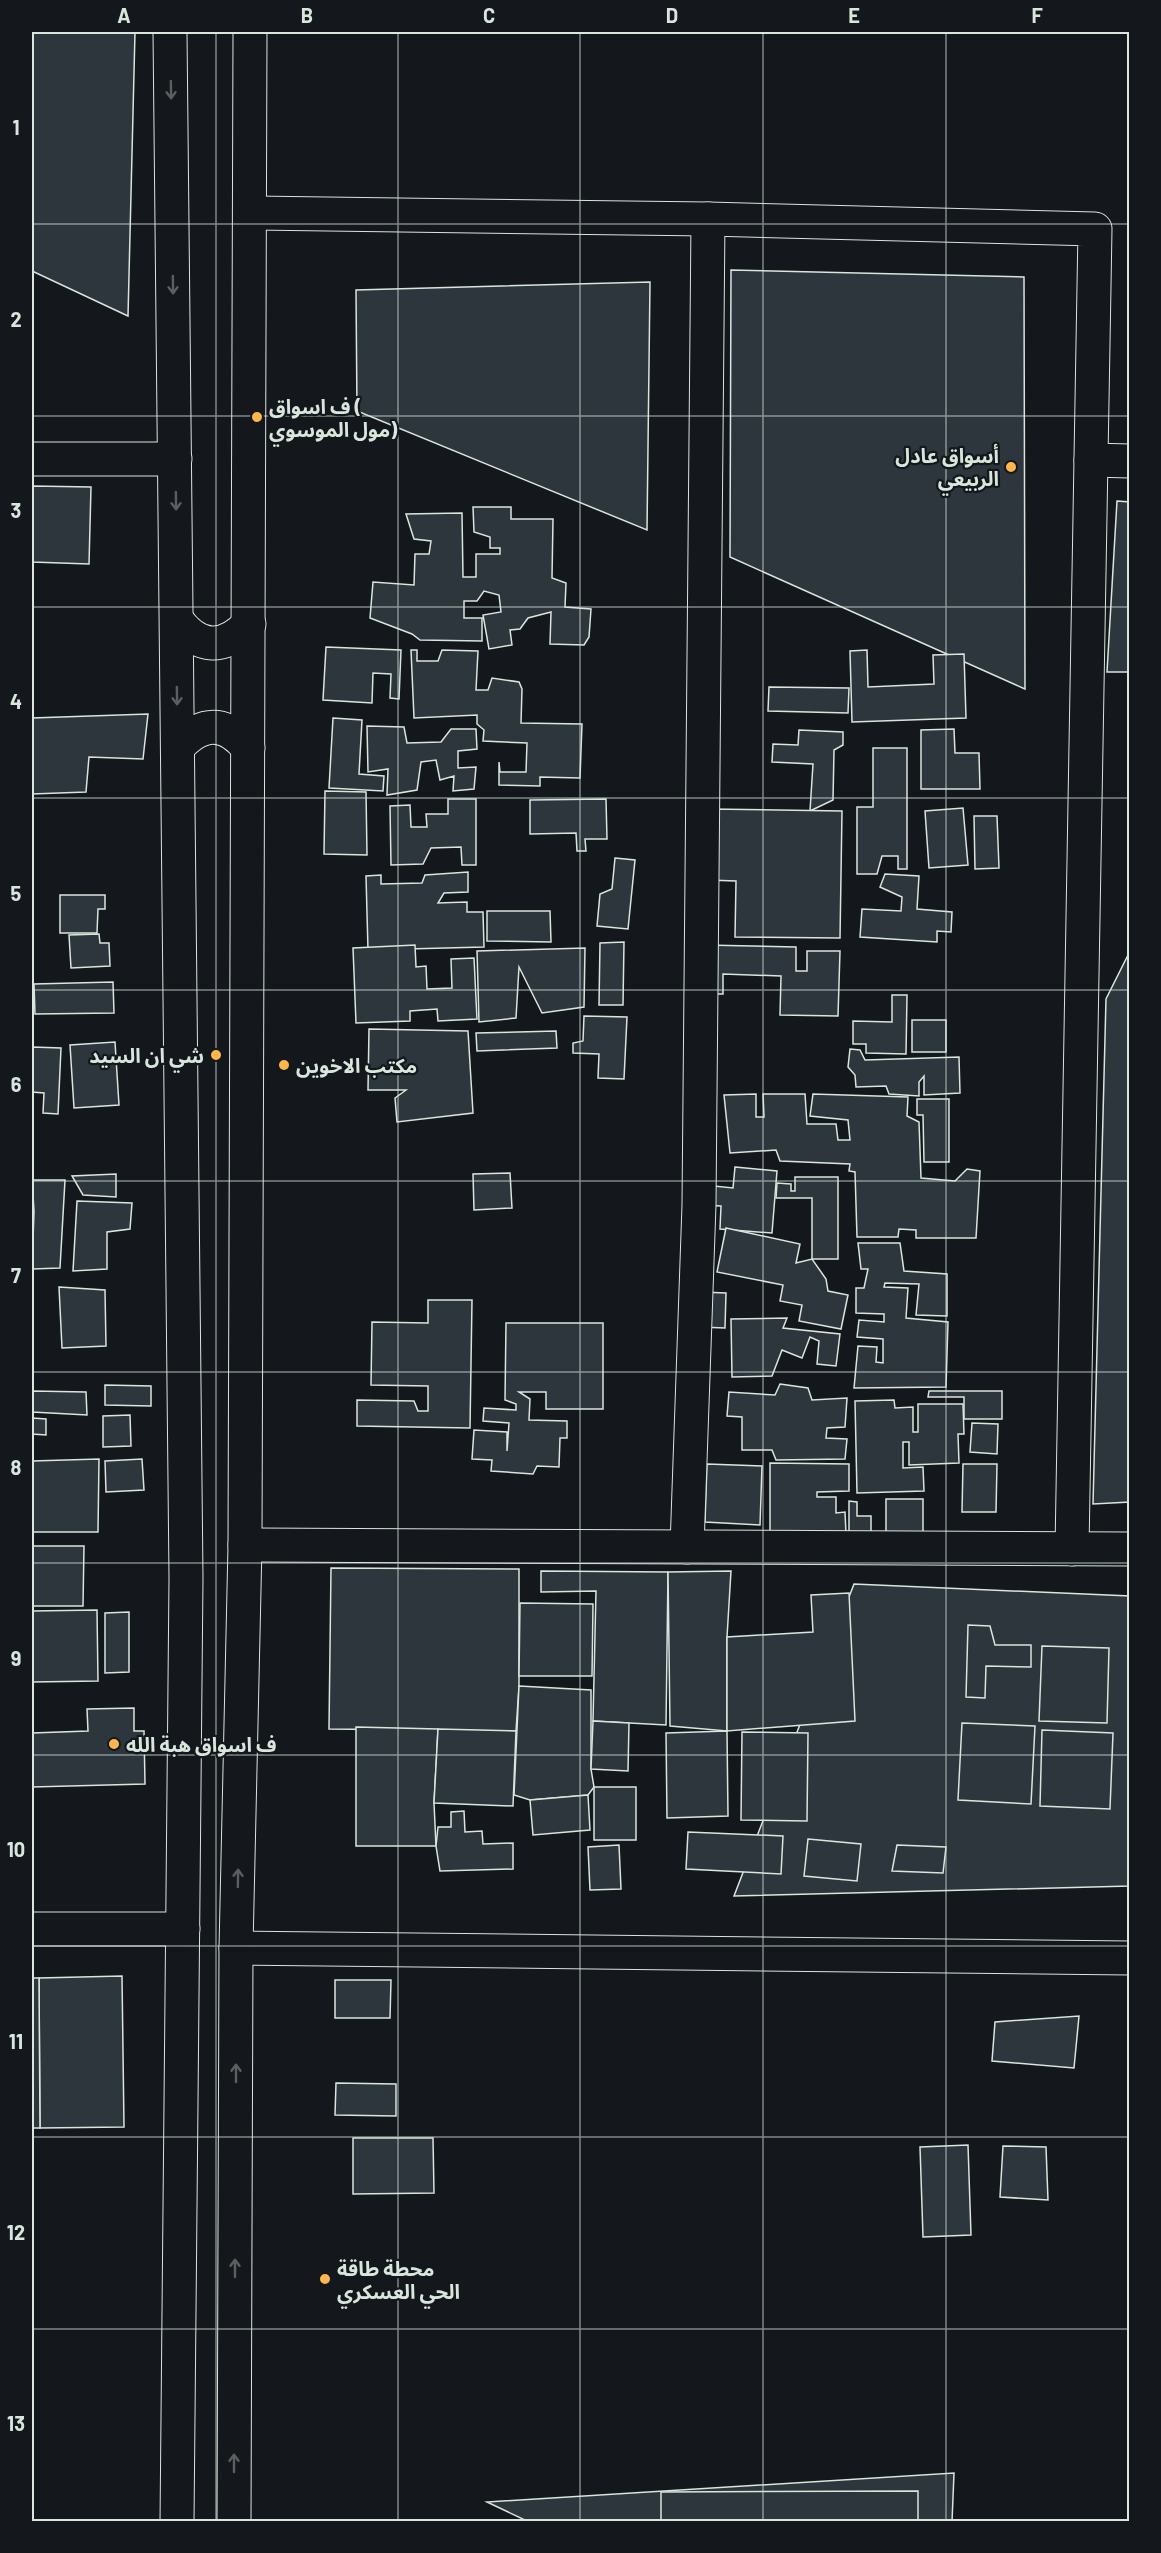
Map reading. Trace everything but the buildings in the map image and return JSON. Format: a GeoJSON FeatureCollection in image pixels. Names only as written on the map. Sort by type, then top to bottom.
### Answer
{"type":"FeatureCollection","features":[{"type":"Feature","properties":{"kind":"street"},"geometry":{"type":"LineString","coordinates":[[170,32],[186,1578],[177,2522]]}},
{"type":"Feature","properties":{"kind":"street"},"geometry":{"type":"LineString","coordinates":[[234,2522],[236,1948],[245,1545],[250,32]]}},
{"type":"Feature","properties":{"kind":"street"},"geometry":{"type":"LineString","coordinates":[[250,213],[708,219],[1095,229],[1072,1549]]}},
{"type":"Feature","properties":{"kind":"street"},"geometry":{"type":"LineString","coordinates":[[687,1547],[699,1205],[708,219]]}},
{"type":"Feature","properties":{"kind":"street"},"geometry":{"type":"LineString","coordinates":[[32,459],[175,459]]}},
{"type":"Feature","properties":{"kind":"street"},"geometry":{"type":"LineString","coordinates":[[1090,460],[1130,461]]}},
{"type":"Feature","properties":{"kind":"street"},"geometry":{"type":"LineString","coordinates":[[177,620],[187,634],[202,642],[220,643],[237,637],[249,624]]}},
{"type":"Feature","properties":{"kind":"street"},"geometry":{"type":"LineString","coordinates":[[178,747],[189,734],[205,727],[230,731],[237,735],[248,748]]}},
{"type":"Feature","properties":{"kind":"street"},"geometry":{"type":"LineString","coordinates":[[245,1545],[1130,1549]]}},
{"type":"Feature","properties":{"kind":"street"},"geometry":{"type":"LineString","coordinates":[[32,1929],[183,1929]]}},
{"type":"Feature","properties":{"kind":"street"},"geometry":{"type":"LineString","coordinates":[[236,1948],[1130,1958]]}},
{"type":"Feature","properties":{"kind":"place","name":"ف اسواق ( مول الموسوي)"},"geometry":{"type":"Point","coordinates":[257,417]}},
{"type":"Feature","properties":{"kind":"place","name":"أسواق عادل الربيعي"},"geometry":{"type":"Point","coordinates":[1011,467]}},
{"type":"Feature","properties":{"kind":"place","name":"شي ان السيد"},"geometry":{"type":"Point","coordinates":[216,1055]}},
{"type":"Feature","properties":{"kind":"place","name":"مكتب الاخوين"},"geometry":{"type":"Point","coordinates":[284,1065]}},
{"type":"Feature","properties":{"kind":"place","name":"ف اسواق هبة الله"},"geometry":{"type":"Point","coordinates":[114,1744]}},
{"type":"Feature","properties":{"kind":"place","name":"محطة طاقة الحي العسكري"},"geometry":{"type":"Point","coordinates":[325,2279]}}]}
